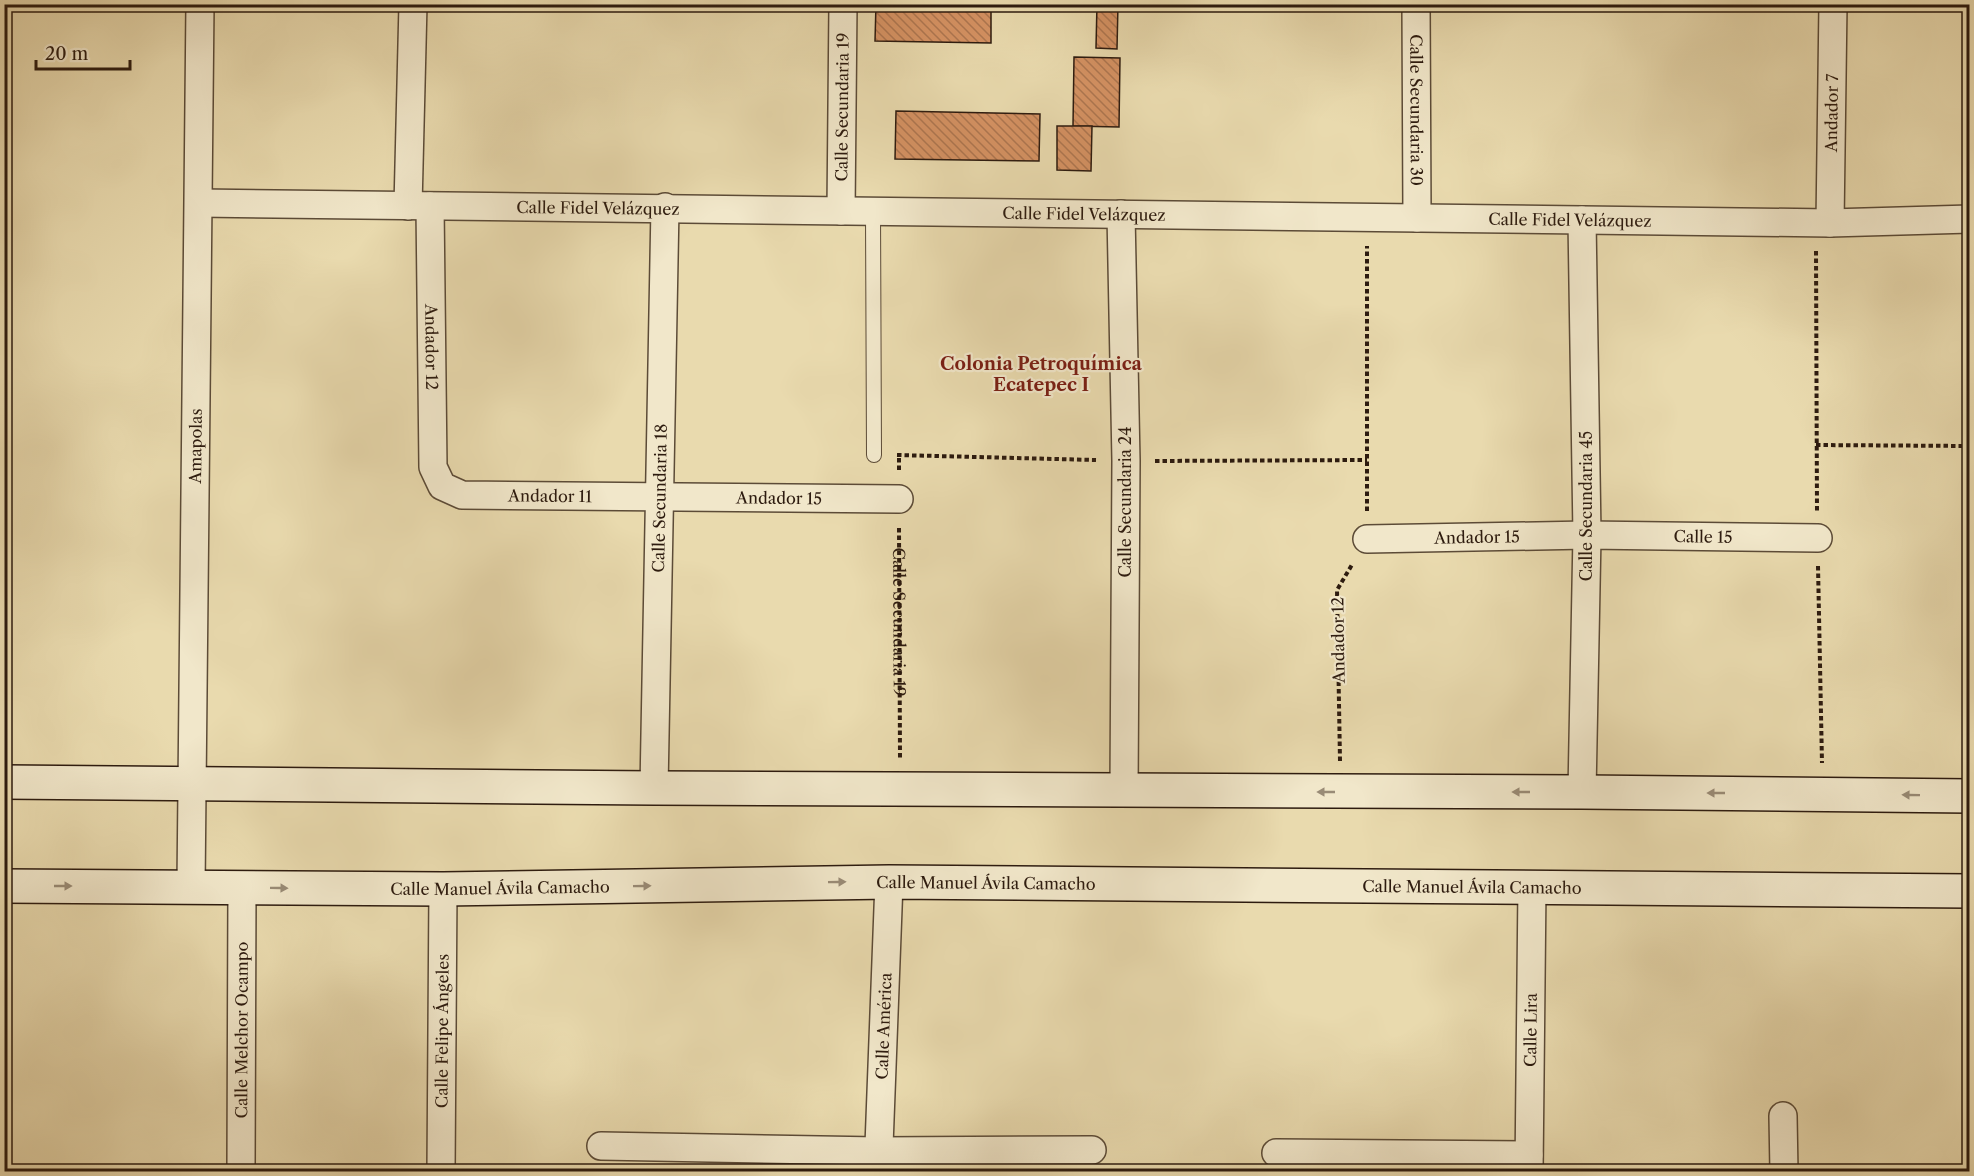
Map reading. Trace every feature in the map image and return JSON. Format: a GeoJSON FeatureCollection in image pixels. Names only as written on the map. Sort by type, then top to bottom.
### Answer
{"type":"FeatureCollection","features":[{"type":"Feature","properties":{"kind":"street","name":"Amapolas"},"geometry":{"type":"LineString","coordinates":[[191,887],[200,4]]}},
{"type":"Feature","properties":{"kind":"street","name":"Andador 12"},"geometry":{"type":"LineString","coordinates":[[413,4],[411,50],[433,467],[442,486]]}},
{"type":"Feature","properties":{"kind":"street","name":"Calle Secundaria 19"},"geometry":{"type":"LineString","coordinates":[[841,211],[843,4]]}},
{"type":"Feature","properties":{"kind":"street","name":"Calle Secundaria 30"},"geometry":{"type":"LineString","coordinates":[[1416,4],[1417,218]]}},
{"type":"Feature","properties":{"kind":"street","name":"Andador 7"},"geometry":{"type":"LineString","coordinates":[[1823,223],[1833,4]]}},
{"type":"Feature","properties":{"kind":"street","name":"Calle Fidel Velázquez"},"geometry":{"type":"LineString","coordinates":[[199,203],[1823,223],[1970,219]]}},
{"type":"Feature","properties":{"kind":"street","name":"Calle Secundaria 18"},"geometry":{"type":"LineString","coordinates":[[654,788],[665,207]]}},
{"type":"Feature","properties":{"kind":"street","name":"Calle Secundaria 24"},"geometry":{"type":"LineString","coordinates":[[1121,214],[1126,461],[1124,790]]}},
{"type":"Feature","properties":{"kind":"street","name":"Calle Secundaria 45"},"geometry":{"type":"LineString","coordinates":[[1582,220],[1587,535],[1582,792]]}},
{"type":"Feature","properties":{"kind":"street","name":"Andador 11"},"geometry":{"type":"LineString","coordinates":[[442,486],[462,495],[659,498]]}},
{"type":"Feature","properties":{"kind":"street","name":"Andador 15"},"geometry":{"type":"LineString","coordinates":[[659,498],[899,499]]}},
{"type":"Feature","properties":{"kind":"street","name":"Andador 15"},"geometry":{"type":"LineString","coordinates":[[1367,539],[1587,535]]}},
{"type":"Feature","properties":{"kind":"street","name":"Calle 15"},"geometry":{"type":"LineString","coordinates":[[1587,535],[1818,538]]}},
{"type":"Feature","properties":{"kind":"street"},"geometry":{"type":"LineString","coordinates":[[4,782],[1970,796]]}},
{"type":"Feature","properties":{"kind":"street","name":"Calle Manuel Ávila Camacho"},"geometry":{"type":"LineString","coordinates":[[4,886],[444,889],[890,882],[1970,891]]}},
{"type":"Feature","properties":{"kind":"street","name":"Calle América"},"geometry":{"type":"LineString","coordinates":[[878,1161],[890,882]]}},
{"type":"Feature","properties":{"kind":"street","name":"Calle Lira"},"geometry":{"type":"LineString","coordinates":[[1529,1163],[1532,886]]}},
{"type":"Feature","properties":{"kind":"street","name":"Calle Melchor Ocampo"},"geometry":{"type":"LineString","coordinates":[[241,1172],[242,887]]}},
{"type":"Feature","properties":{"kind":"street","name":"Calle Felipe Ángeles"},"geometry":{"type":"LineString","coordinates":[[441,1172],[444,889]]}},
{"type":"Feature","properties":{"kind":"street"},"geometry":{"type":"LineString","coordinates":[[1783,1116],[1784,1172]]}},
{"type":"Feature","properties":{"kind":"street"},"geometry":{"type":"LineString","coordinates":[[601,1146],[878,1161],[1092,1150]]}},
{"type":"Feature","properties":{"kind":"street"},"geometry":{"type":"LineString","coordinates":[[1276,1152],[1529,1163]]}},
{"type":"Feature","properties":{"kind":"lane"},"geometry":{"type":"LineString","coordinates":[[873,211],[874,455]]}},
{"type":"Feature","properties":{"kind":"path"},"geometry":{"type":"LineString","coordinates":[[1367,217],[1367,539]]}},
{"type":"Feature","properties":{"kind":"path"},"geometry":{"type":"LineString","coordinates":[[1822,794],[1816,445],[1823,223]]}},
{"type":"Feature","properties":{"kind":"path"},"geometry":{"type":"LineString","coordinates":[[1816,445],[1970,446]]}},
{"type":"Feature","properties":{"kind":"path"},"geometry":{"type":"LineString","coordinates":[[874,455],[1126,461],[1367,460]]}},
{"type":"Feature","properties":{"kind":"path","name":"Calle Secundaria 19"},"geometry":{"type":"LineString","coordinates":[[899,455],[900,789]]}},
{"type":"Feature","properties":{"kind":"path","name":"Andador 12"},"geometry":{"type":"LineString","coordinates":[[1341,792],[1336,590],[1367,539]]}},
{"type":"Feature","properties":{"kind":"building"},"geometry":{"type":"Polygon","coordinates":[[[876,4],[991,4],[991,43],[875,41],[876,4]]]}},
{"type":"Feature","properties":{"kind":"building"},"geometry":{"type":"Polygon","coordinates":[[[1097,4],[1118,4],[1117,49],[1096,48],[1097,4]]]}},
{"type":"Feature","properties":{"kind":"building"},"geometry":{"type":"Polygon","coordinates":[[[1074,57],[1120,58],[1119,127],[1073,126],[1074,57]]]}},
{"type":"Feature","properties":{"kind":"building"},"geometry":{"type":"Polygon","coordinates":[[[896,111],[1040,114],[1039,161],[895,159],[896,111]]]}},
{"type":"Feature","properties":{"kind":"building"},"geometry":{"type":"Polygon","coordinates":[[[1057,126],[1092,126],[1091,171],[1057,170],[1057,126]]]}},
{"type":"Feature","properties":{"kind":"district","name":"Colonia Petroquímica Ecatepec I"},"geometry":{"type":"Point","coordinates":[1041,374]}}]}
